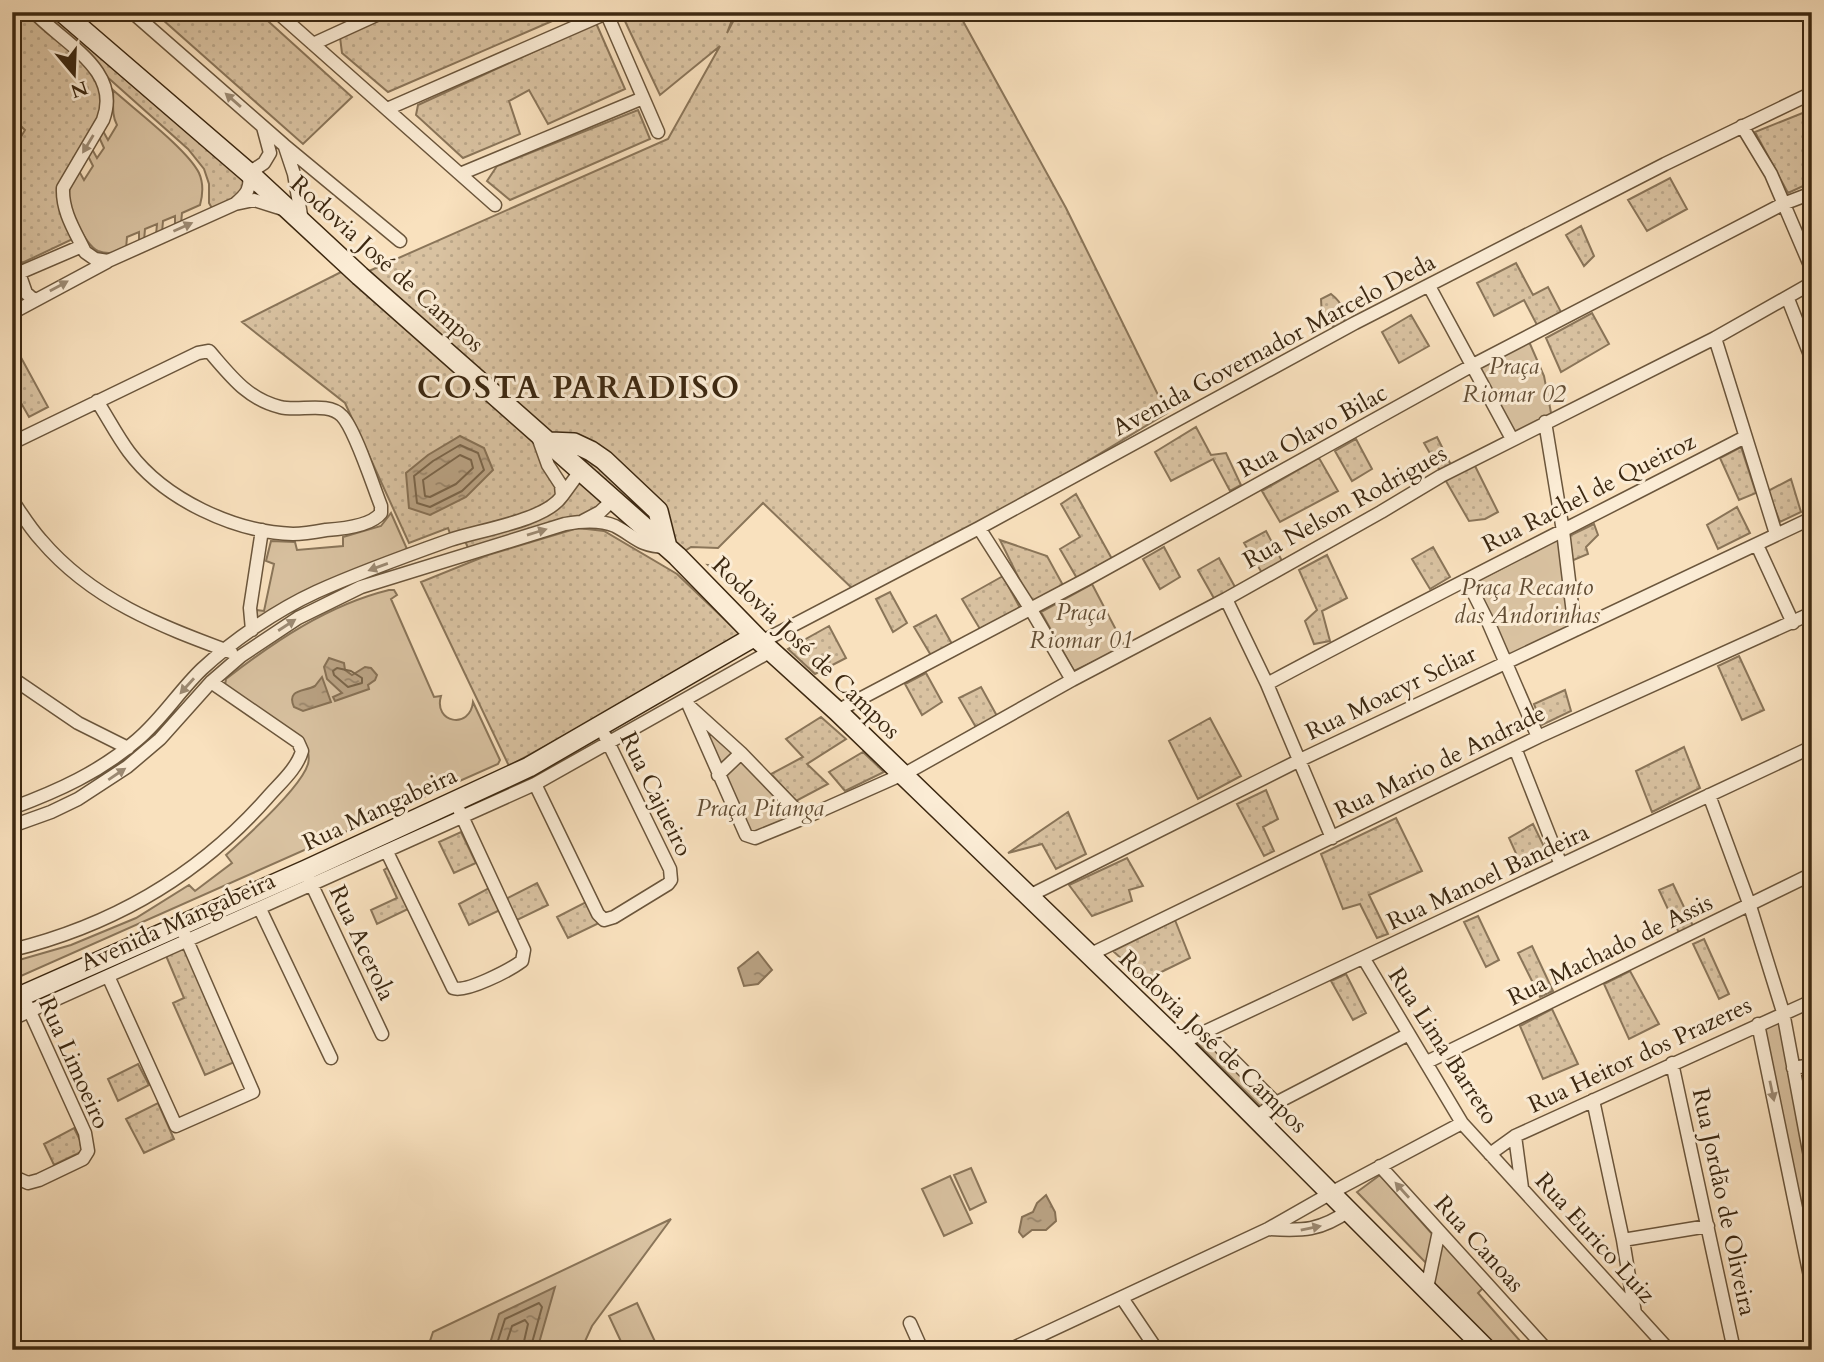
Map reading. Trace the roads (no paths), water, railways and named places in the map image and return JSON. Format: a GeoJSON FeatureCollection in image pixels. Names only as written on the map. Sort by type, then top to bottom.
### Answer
{"type":"FeatureCollection","features":[{"type":"Feature","properties":{"kind":"main road","name":"Rodovia José de Campos"},"geometry":{"type":"LineString","coordinates":[[62,12],[249,173],[359,275],[667,547],[762,643],[837,711],[1181,1043],[1487,1350]]}},
{"type":"Feature","properties":{"kind":"main road"},"geometry":{"type":"LineString","coordinates":[[543,436],[574,443],[604,460],[658,511],[667,547]]}},
{"type":"Feature","properties":{"kind":"main road"},"geometry":{"type":"LineString","coordinates":[[581,470],[591,462],[604,460]]}},
{"type":"Feature","properties":{"kind":"main road"},"geometry":{"type":"LineString","coordinates":[[614,499],[621,478]]}},
{"type":"Feature","properties":{"kind":"main road","name":"Rua Mangabeira"},"geometry":{"type":"LineString","coordinates":[[21,1002],[184,933],[459,810],[528,767],[604,734],[762,643]]}},
{"type":"Feature","properties":{"kind":"street"},"geometry":{"type":"LineString","coordinates":[[34,12],[97,69],[107,91],[107,108],[103,120],[64,188],[63,199],[82,246],[90,256],[108,261]]}},
{"type":"Feature","properties":{"kind":"street"},"geometry":{"type":"LineString","coordinates":[[132,12],[284,145],[400,241]]}},
{"type":"Feature","properties":{"kind":"street"},"geometry":{"type":"LineString","coordinates":[[277,12],[495,205]]}},
{"type":"Feature","properties":{"kind":"street"},"geometry":{"type":"LineString","coordinates":[[313,44],[383,12]]}},
{"type":"Feature","properties":{"kind":"street"},"geometry":{"type":"LineString","coordinates":[[387,109],[607,13],[658,132]]}},
{"type":"Feature","properties":{"kind":"street","name":"Avenida Governador Marcelo Deda"},"geometry":{"type":"LineString","coordinates":[[762,643],[1355,323],[1812,93]]}},
{"type":"Feature","properties":{"kind":"street"},"geometry":{"type":"LineString","coordinates":[[460,174],[643,98]]}},
{"type":"Feature","properties":{"kind":"street"},"geometry":{"type":"LineString","coordinates":[[235,204],[248,193],[249,173],[264,163],[270,153],[262,125]]}},
{"type":"Feature","properties":{"kind":"street"},"geometry":{"type":"LineString","coordinates":[[1742,126],[1771,174],[1812,270]]}},
{"type":"Feature","properties":{"kind":"street"},"geometry":{"type":"LineString","coordinates":[[12,313],[108,261],[235,204],[254,200],[296,216],[294,174],[284,145]]}},
{"type":"Feature","properties":{"kind":"street"},"geometry":{"type":"LineString","coordinates":[[294,174],[300,167],[308,165]]}},
{"type":"Feature","properties":{"kind":"street","name":"Rua Olavo Bilac"},"geometry":{"type":"LineString","coordinates":[[837,711],[1328,447],[1473,365],[1783,204],[1812,193]]}},
{"type":"Feature","properties":{"kind":"street"},"geometry":{"type":"LineString","coordinates":[[34,300],[26,293],[16,275],[82,246]]}},
{"type":"Feature","properties":{"kind":"street","name":"Rua Nelson Rodrigues"},"geometry":{"type":"LineString","coordinates":[[804,818],[902,775],[1072,680],[1226,599],[1441,476],[1715,338],[1812,283]]}},
{"type":"Feature","properties":{"kind":"street"},"geometry":{"type":"LineString","coordinates":[[1429,286],[1512,439]]}},
{"type":"Feature","properties":{"kind":"street"},"geometry":{"type":"LineString","coordinates":[[1788,299],[1812,360]]}},
{"type":"Feature","properties":{"kind":"street"},"geometry":{"type":"LineString","coordinates":[[1715,338],[1776,534]]}},
{"type":"Feature","properties":{"kind":"street"},"geometry":{"type":"LineString","coordinates":[[12,443],[97,401],[205,350],[209,351],[238,386],[256,397],[279,407],[300,410],[322,408],[341,414],[351,431],[382,510],[379,517],[370,521],[332,530],[295,534],[262,530],[207,513],[164,488],[130,453],[97,401]]}},
{"type":"Feature","properties":{"kind":"street"},"geometry":{"type":"LineString","coordinates":[[1545,422],[1563,531],[1575,630]]}},
{"type":"Feature","properties":{"kind":"street"},"geometry":{"type":"LineString","coordinates":[[543,436],[548,465],[561,485],[562,496]]}},
{"type":"Feature","properties":{"kind":"street","name":"Rua Rachel de Queiroz"},"geometry":{"type":"LineString","coordinates":[[1267,684],[1408,608],[1745,437]]}},
{"type":"Feature","properties":{"kind":"street"},"geometry":{"type":"LineString","coordinates":[[12,808],[67,787],[128,748],[165,713],[202,670],[252,630],[313,594],[465,535],[557,504],[581,470]]}},
{"type":"Feature","properties":{"kind":"street"},"geometry":{"type":"LineString","coordinates":[[583,521],[600,512],[614,499]]}},
{"type":"Feature","properties":{"kind":"street"},"geometry":{"type":"LineString","coordinates":[[12,500],[41,541],[80,576],[118,604],[158,625],[241,656]]}},
{"type":"Feature","properties":{"kind":"street","name":"Rua Moacyr Scliar"},"geometry":{"type":"LineString","coordinates":[[1029,896],[1298,761],[1812,517]]}},
{"type":"Feature","properties":{"kind":"street"},"geometry":{"type":"LineString","coordinates":[[12,826],[78,799],[127,767],[148,751],[211,682],[241,656],[298,618],[361,587],[565,524],[583,521],[612,525],[649,546],[667,547]]}},
{"type":"Feature","properties":{"kind":"street"},"geometry":{"type":"LineString","coordinates":[[979,528],[1031,608],[1072,680]]}},
{"type":"Feature","properties":{"kind":"street"},"geometry":{"type":"LineString","coordinates":[[252,630],[250,608],[262,530]]}},
{"type":"Feature","properties":{"kind":"street"},"geometry":{"type":"LineString","coordinates":[[465,535],[466,545],[472,553]]}},
{"type":"Feature","properties":{"kind":"street"},"geometry":{"type":"LineString","coordinates":[[1757,545],[1793,623]]}},
{"type":"Feature","properties":{"kind":"street"},"geometry":{"type":"LineString","coordinates":[[403,558],[408,574]]}},
{"type":"Feature","properties":{"kind":"street"},"geometry":{"type":"LineString","coordinates":[[1467,580],[1506,661],[1538,737]]}},
{"type":"Feature","properties":{"kind":"street"},"geometry":{"type":"LineString","coordinates":[[1226,599],[1267,684],[1332,838]]}},
{"type":"Feature","properties":{"kind":"street","name":"Rua Mario de Andrade"},"geometry":{"type":"LineString","coordinates":[[1089,955],[1538,737],[1812,613]]}},
{"type":"Feature","properties":{"kind":"street","name":"Avenida Mangabeira"},"geometry":{"type":"LineString","coordinates":[[12,1019],[21,1002],[107,976],[184,933],[260,909],[309,878],[387,852],[459,810],[535,783],[604,734],[686,703],[762,643]]}},
{"type":"Feature","properties":{"kind":"street"},"geometry":{"type":"LineString","coordinates":[[12,678],[78,723],[128,748]]}},
{"type":"Feature","properties":{"kind":"street"},"geometry":{"type":"LineString","coordinates":[[12,950],[44,942],[120,912],[163,889],[208,856],[252,815],[295,766],[302,751],[299,742],[211,682]]}},
{"type":"Feature","properties":{"kind":"street"},"geometry":{"type":"LineString","coordinates":[[686,703],[741,753],[804,818],[750,838],[744,832],[686,703]]}},
{"type":"Feature","properties":{"kind":"street","name":"Rua Cajueiro"},"geometry":{"type":"LineString","coordinates":[[535,783],[598,914],[604,920],[614,917],[668,884],[671,880],[670,869],[604,734]]}},
{"type":"Feature","properties":{"kind":"street"},"geometry":{"type":"LineString","coordinates":[[1515,748],[1562,865]]}},
{"type":"Feature","properties":{"kind":"street","name":"Rua Manoel Bandeira"},"geometry":{"type":"LineString","coordinates":[[1181,1043],[1811,749]]}},
{"type":"Feature","properties":{"kind":"street"},"geometry":{"type":"LineString","coordinates":[[718,775],[741,753]]}},
{"type":"Feature","properties":{"kind":"street"},"geometry":{"type":"LineString","coordinates":[[67,787],[78,799]]}},
{"type":"Feature","properties":{"kind":"street"},"geometry":{"type":"LineString","coordinates":[[1709,795],[1750,906],[1783,1012],[1793,1068],[1806,1105],[1812,1167]]}},
{"type":"Feature","properties":{"kind":"street"},"geometry":{"type":"LineString","coordinates":[[387,852],[449,983],[457,990],[514,967],[522,961],[524,955],[459,810]]}},
{"type":"Feature","properties":{"kind":"street","name":"Rua Machado de Assis"},"geometry":{"type":"LineString","coordinates":[[1427,1062],[1812,874]]}},
{"type":"Feature","properties":{"kind":"street","name":"Rua Acerola"},"geometry":{"type":"LineString","coordinates":[[309,878],[382,1034]]}},
{"type":"Feature","properties":{"kind":"street"},"geometry":{"type":"LineString","coordinates":[[260,909],[331,1058]]}},
{"type":"Feature","properties":{"kind":"street"},"geometry":{"type":"LineString","coordinates":[[107,976],[176,1126],[253,1092],[184,933]]}},
{"type":"Feature","properties":{"kind":"street","name":"Rua Lima Barreto"},"geometry":{"type":"LineString","coordinates":[[1364,959],[1462,1123],[1490,1154]]}},
{"type":"Feature","properties":{"kind":"street","name":"Rua Heitor dos Prazeres"},"geometry":{"type":"LineString","coordinates":[[1490,1154],[1515,1136],[1812,1001]]}},
{"type":"Feature","properties":{"kind":"street","name":"Rua Limoeiro"},"geometry":{"type":"LineString","coordinates":[[15,1179],[27,1183],[39,1180],[83,1159],[88,1151],[85,1133],[21,1002]]}},
{"type":"Feature","properties":{"kind":"street"},"geometry":{"type":"LineString","coordinates":[[1758,1024],[1812,1286]]}},
{"type":"Feature","properties":{"kind":"street","name":"Rodovia José de Campos"},"geometry":{"type":"LineString","coordinates":[[1206,1033],[1276,1103]]}},
{"type":"Feature","properties":{"kind":"street"},"geometry":{"type":"LineString","coordinates":[[1256,1117],[1276,1103],[1407,1035]]}},
{"type":"Feature","properties":{"kind":"street","name":"Rua Jordão de Oliveira"},"geometry":{"type":"LineString","coordinates":[[1672,1063],[1734,1350]]}},
{"type":"Feature","properties":{"kind":"street"},"geometry":{"type":"LineString","coordinates":[[1793,1068],[1812,1065]]}},
{"type":"Feature","properties":{"kind":"street"},"geometry":{"type":"LineString","coordinates":[[1592,1100],[1623,1240],[1635,1313]]}},
{"type":"Feature","properties":{"kind":"street"},"geometry":{"type":"LineString","coordinates":[[1009,1350],[1268,1229],[1462,1123]]}},
{"type":"Feature","properties":{"kind":"street"},"geometry":{"type":"LineString","coordinates":[[1515,1136],[1522,1189]]}},
{"type":"Feature","properties":{"kind":"street","name":"Rua Eurico Luiz"},"geometry":{"type":"LineString","coordinates":[[1490,1154],[1669,1350]]}},
{"type":"Feature","properties":{"kind":"street","name":"Rua Canoas"},"geometry":{"type":"LineString","coordinates":[[1380,1166],[1546,1350]]}},
{"type":"Feature","properties":{"kind":"street"},"geometry":{"type":"LineString","coordinates":[[1268,1229],[1303,1231],[1319,1228],[1350,1210]]}},
{"type":"Feature","properties":{"kind":"street"},"geometry":{"type":"LineString","coordinates":[[1623,1240],[1708,1226]]}},
{"type":"Feature","properties":{"kind":"street"},"geometry":{"type":"LineString","coordinates":[[1427,1288],[1439,1231]]}},
{"type":"Feature","properties":{"kind":"street"},"geometry":{"type":"LineString","coordinates":[[1122,1298],[1157,1350]]}},
{"type":"Feature","properties":{"kind":"street"},"geometry":{"type":"LineString","coordinates":[[910,1323],[922,1350]]}},
{"type":"Feature","properties":{"kind":"water"},"geometry":{"type":"Polygon","coordinates":[[[460,436],[484,448],[493,470],[466,497],[430,515],[409,508],[406,473],[428,455],[460,436]]]}},
{"type":"Feature","properties":{"kind":"water"},"geometry":{"type":"Polygon","coordinates":[[[329,658],[344,663],[345,670],[352,675],[365,667],[371,668],[377,675],[375,680],[368,685],[369,689],[335,701],[333,697],[342,693],[327,679],[324,667],[329,658]]]}},
{"type":"Feature","properties":{"kind":"water"},"geometry":{"type":"Polygon","coordinates":[[[322,677],[331,702],[303,711],[294,707],[294,694],[315,686],[322,677]]]}},
{"type":"Feature","properties":{"kind":"water"},"geometry":{"type":"Polygon","coordinates":[[[758,952],[772,970],[758,984],[744,986],[738,968],[758,952]]]}},
{"type":"Feature","properties":{"kind":"water"},"geometry":{"type":"Polygon","coordinates":[[[1046,1195],[1055,1212],[1056,1221],[1046,1230],[1032,1230],[1023,1237],[1019,1232],[1022,1217],[1033,1212],[1037,1203],[1046,1195]]]}},
{"type":"Feature","properties":{"kind":"water"},"geometry":{"type":"Polygon","coordinates":[[[555,1287],[537,1350],[488,1350],[499,1314],[555,1287]]]}},
{"type":"Feature","properties":{"kind":"district","name":"COSTA PARADISO"},"geometry":{"type":"Point","coordinates":[579,388]}},
{"type":"Feature","properties":{"kind":"park label","name":"Praça Riomar 02"},"geometry":{"type":"Point","coordinates":[1514,380]}},
{"type":"Feature","properties":{"kind":"park label","name":"Praça Recanto das Andorinhas"},"geometry":{"type":"Point","coordinates":[1527,601]}},
{"type":"Feature","properties":{"kind":"park label","name":"Praça Riomar 01"},"geometry":{"type":"Point","coordinates":[1081,626]}},
{"type":"Feature","properties":{"kind":"park label","name":"Praça Pitanga"},"geometry":{"type":"Point","coordinates":[760,808]}}]}
